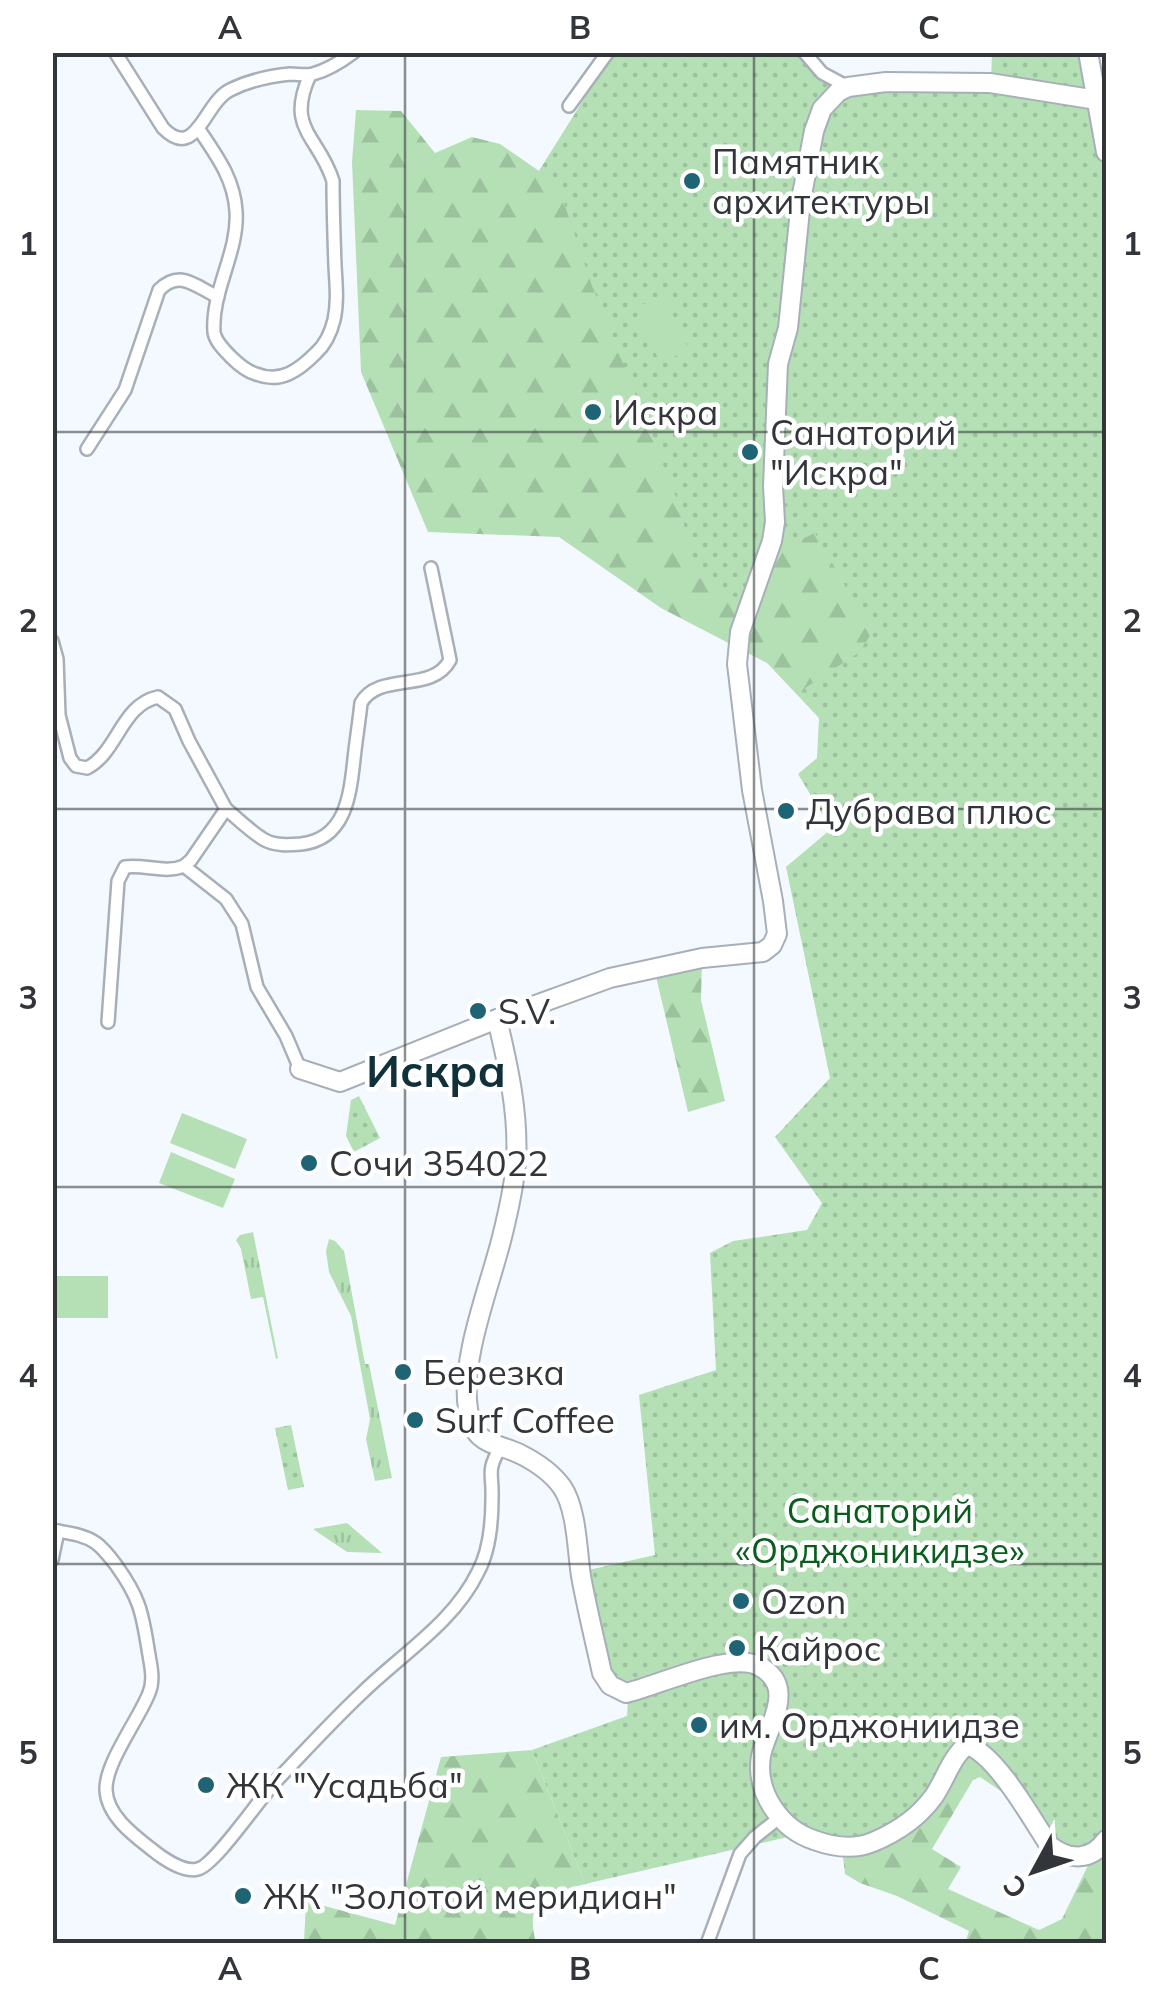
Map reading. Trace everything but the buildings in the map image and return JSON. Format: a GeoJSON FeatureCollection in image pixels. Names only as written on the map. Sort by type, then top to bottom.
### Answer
{"type":"FeatureCollection","features":[{"type":"Feature","properties":{"kind":"street"},"geometry":{"type":"LineString","coordinates":[[114,52],[171,136],[186,139],[213,104],[230,90],[266,78],[310,75],[340,63],[354,52]]}},
{"type":"Feature","properties":{"kind":"street"},"geometry":{"type":"LineString","coordinates":[[569,106],[608,52]]}},
{"type":"Feature","properties":{"kind":"street"},"geometry":{"type":"LineString","coordinates":[[804,52],[822,73],[848,87]]}},
{"type":"Feature","properties":{"kind":"street"},"geometry":{"type":"LineString","coordinates":[[1088,52],[1106,152]]}},
{"type":"Feature","properties":{"kind":"street"},"geometry":{"type":"LineString","coordinates":[[198,128],[226,169],[236,206],[214,335],[222,349],[256,375],[288,375],[321,349],[329,336],[336,307],[332,181],[330,170],[303,125],[302,92],[310,75]]}},
{"type":"Feature","properties":{"kind":"street"},"geometry":{"type":"LineString","coordinates":[[184,866],[226,899],[242,924],[258,987],[300,1070],[340,1082],[610,978],[702,958],[763,952],[772,945],[777,934],[748,766],[738,651],[748,603],[772,541],[775,522],[777,378],[788,328],[802,200],[814,131],[822,109],[848,87],[886,82],[990,83],[1097,100]]}},
{"type":"Feature","properties":{"kind":"street"},"geometry":{"type":"LineString","coordinates":[[87,449],[125,390],[158,290],[169,280],[179,278],[218,297]]}},
{"type":"Feature","properties":{"kind":"street"},"geometry":{"type":"LineString","coordinates":[[52,642],[58,659],[56,712],[76,766],[86,768],[98,762],[130,714],[141,703],[158,697],[175,709],[226,809],[274,844],[304,844],[322,838],[342,818],[350,798],[363,698],[378,688],[432,677],[450,660],[431,568]]}},
{"type":"Feature","properties":{"kind":"street"},"geometry":{"type":"LineString","coordinates":[[108,1022],[121,873],[131,866],[168,870],[184,866],[226,809]]}},
{"type":"Feature","properties":{"kind":"street"},"geometry":{"type":"LineString","coordinates":[[497,1019],[509,1070],[516,1159],[503,1235],[477,1328],[468,1374],[467,1405],[478,1436],[522,1455],[552,1474],[565,1492],[602,1673],[610,1685],[626,1693],[700,1669],[744,1662],[756,1664],[769,1674],[778,1692],[778,1704],[761,1755],[769,1802],[796,1834],[829,1845],[868,1844],[898,1830],[933,1798],[967,1745],[980,1751],[1003,1777],[1049,1845],[1060,1854],[1094,1854],[1106,1840]]}},
{"type":"Feature","properties":{"kind":"street"},"geometry":{"type":"LineString","coordinates":[[52,1560],[55,1530],[79,1535],[106,1551],[131,1585],[141,1608],[152,1684],[108,1772],[106,1790],[111,1810],[128,1830],[168,1860],[184,1869],[197,1870],[218,1854],[263,1794],[350,1704],[428,1635],[464,1597],[480,1570],[489,1535],[493,1496],[490,1476],[500,1448]]}},
{"type":"Feature","properties":{"kind":"street"},"geometry":{"type":"LineString","coordinates":[[707,1944],[740,1854],[779,1818]]}},
{"type":"Feature","properties":{"kind":"green space","name":"Санаторий \"Искра\""},"geometry":{"type":"Polygon","coordinates":[[[613,53],[820,73],[1106,139],[1106,637],[819,718],[767,663],[661,608],[559,537],[428,532],[361,372],[352,162],[356,110],[401,111],[435,153],[472,137],[500,144],[539,171],[613,53]]]}},
{"type":"Feature","properties":{"kind":"green space","name":"Санаторий «Орджоникидзе»"},"geometry":{"type":"Polygon","coordinates":[[[613,53],[802,53],[844,87],[991,81],[992,53],[1087,53],[1106,162],[1105,1843],[1061,1854],[973,1745],[932,1797],[868,1843],[796,1835],[585,1884],[532,1750],[627,1716],[629,1684],[616,1675],[599,1650],[584,1571],[655,1555],[639,1395],[716,1370],[710,1253],[733,1241],[807,1230],[822,1203],[775,1137],[830,1078],[786,867],[831,829],[798,774],[817,758],[819,718],[805,688],[858,653],[872,633],[815,533],[793,543],[774,512],[748,602],[698,577],[678,502],[591,283],[561,194],[539,171],[613,53]]]}},
{"type":"Feature","properties":{"kind":"green space"},"geometry":{"type":"Polygon","coordinates":[[[664,295],[689,350],[660,363],[635,308],[664,295]]]}},
{"type":"Feature","properties":{"kind":"green space"},"geometry":{"type":"Polygon","coordinates":[[[702,958],[701,1000],[725,1101],[688,1112],[654,968],[702,958]]]}},
{"type":"Feature","properties":{"kind":"green space"},"geometry":{"type":"Polygon","coordinates":[[[359,1096],[380,1138],[354,1152],[346,1136],[351,1100],[359,1096]]]}},
{"type":"Feature","properties":{"kind":"green space"},"geometry":{"type":"Polygon","coordinates":[[[182,1113],[247,1139],[235,1169],[170,1143],[182,1113]]]}},
{"type":"Feature","properties":{"kind":"green space"},"geometry":{"type":"Polygon","coordinates":[[[171,1152],[235,1179],[223,1208],[159,1183],[171,1152]]]}},
{"type":"Feature","properties":{"kind":"green space"},"geometry":{"type":"Polygon","coordinates":[[[253,1232],[276,1359],[263,1297],[251,1299],[236,1240],[253,1232]]]}},
{"type":"Feature","properties":{"kind":"green space"},"geometry":{"type":"Polygon","coordinates":[[[329,1239],[344,1251],[392,1478],[375,1481],[366,1439],[370,1419],[351,1316],[329,1272],[329,1239]]]}},
{"type":"Feature","properties":{"kind":"green space"},"geometry":{"type":"Polygon","coordinates":[[[53,1276],[108,1276],[108,1318],[53,1318],[53,1276]]]}},
{"type":"Feature","properties":{"kind":"green space"},"geometry":{"type":"Polygon","coordinates":[[[291,1425],[304,1487],[288,1490],[275,1428],[291,1425]]]}},
{"type":"Feature","properties":{"kind":"green space"},"geometry":{"type":"Polygon","coordinates":[[[347,1523],[382,1553],[347,1552],[313,1529],[347,1523]]]}},
{"type":"Feature","properties":{"kind":"green space"},"geometry":{"type":"Polygon","coordinates":[[[967,1744],[1014,1800],[980,1777],[973,1780],[932,1849],[961,1867],[948,1889],[1039,1930],[1062,1919],[1094,1853],[1106,1839],[1106,1943],[965,1943],[969,1931],[845,1874],[843,1857],[967,1744]]]}},
{"type":"Feature","properties":{"kind":"green space"},"geometry":{"type":"Polygon","coordinates":[[[532,1750],[585,1884],[550,1895],[536,1907],[536,1943],[304,1943],[306,1901],[395,1925],[441,1757],[532,1750]]]}},
{"type":"Feature","properties":{"kind":"place","name":"Памятник архитектуры"},"geometry":{"type":"Point","coordinates":[692,181]}},
{"type":"Feature","properties":{"kind":"place","name":"Искра"},"geometry":{"type":"Point","coordinates":[593,412]}},
{"type":"Feature","properties":{"kind":"place","name":"Санаторий \"Искра\""},"geometry":{"type":"Point","coordinates":[750,452]}},
{"type":"Feature","properties":{"kind":"place","name":"Дубрава плюс"},"geometry":{"type":"Point","coordinates":[786,811]}},
{"type":"Feature","properties":{"kind":"place","name":"S.V."},"geometry":{"type":"Point","coordinates":[478,1011]}},
{"type":"Feature","properties":{"kind":"place","name":"Сочи 354022"},"geometry":{"type":"Point","coordinates":[309,1163]}},
{"type":"Feature","properties":{"kind":"place","name":"Березка"},"geometry":{"type":"Point","coordinates":[403,1372]}},
{"type":"Feature","properties":{"kind":"place","name":"Surf Coffee"},"geometry":{"type":"Point","coordinates":[415,1420]}},
{"type":"Feature","properties":{"kind":"place","name":"Ozon"},"geometry":{"type":"Point","coordinates":[741,1601]}},
{"type":"Feature","properties":{"kind":"place","name":"Кайрос"},"geometry":{"type":"Point","coordinates":[737,1648]}},
{"type":"Feature","properties":{"kind":"place","name":"им. Орджониидзе"},"geometry":{"type":"Point","coordinates":[699,1725]}},
{"type":"Feature","properties":{"kind":"place","name":"ЖК \"Усадьба\""},"geometry":{"type":"Point","coordinates":[206,1785]}},
{"type":"Feature","properties":{"kind":"place","name":"ЖК \"Золотой меридиан\""},"geometry":{"type":"Point","coordinates":[243,1896]}},
{"type":"Feature","properties":{"kind":"district","name":"Искра"},"geometry":{"type":"Point","coordinates":[436,1070]}}]}
